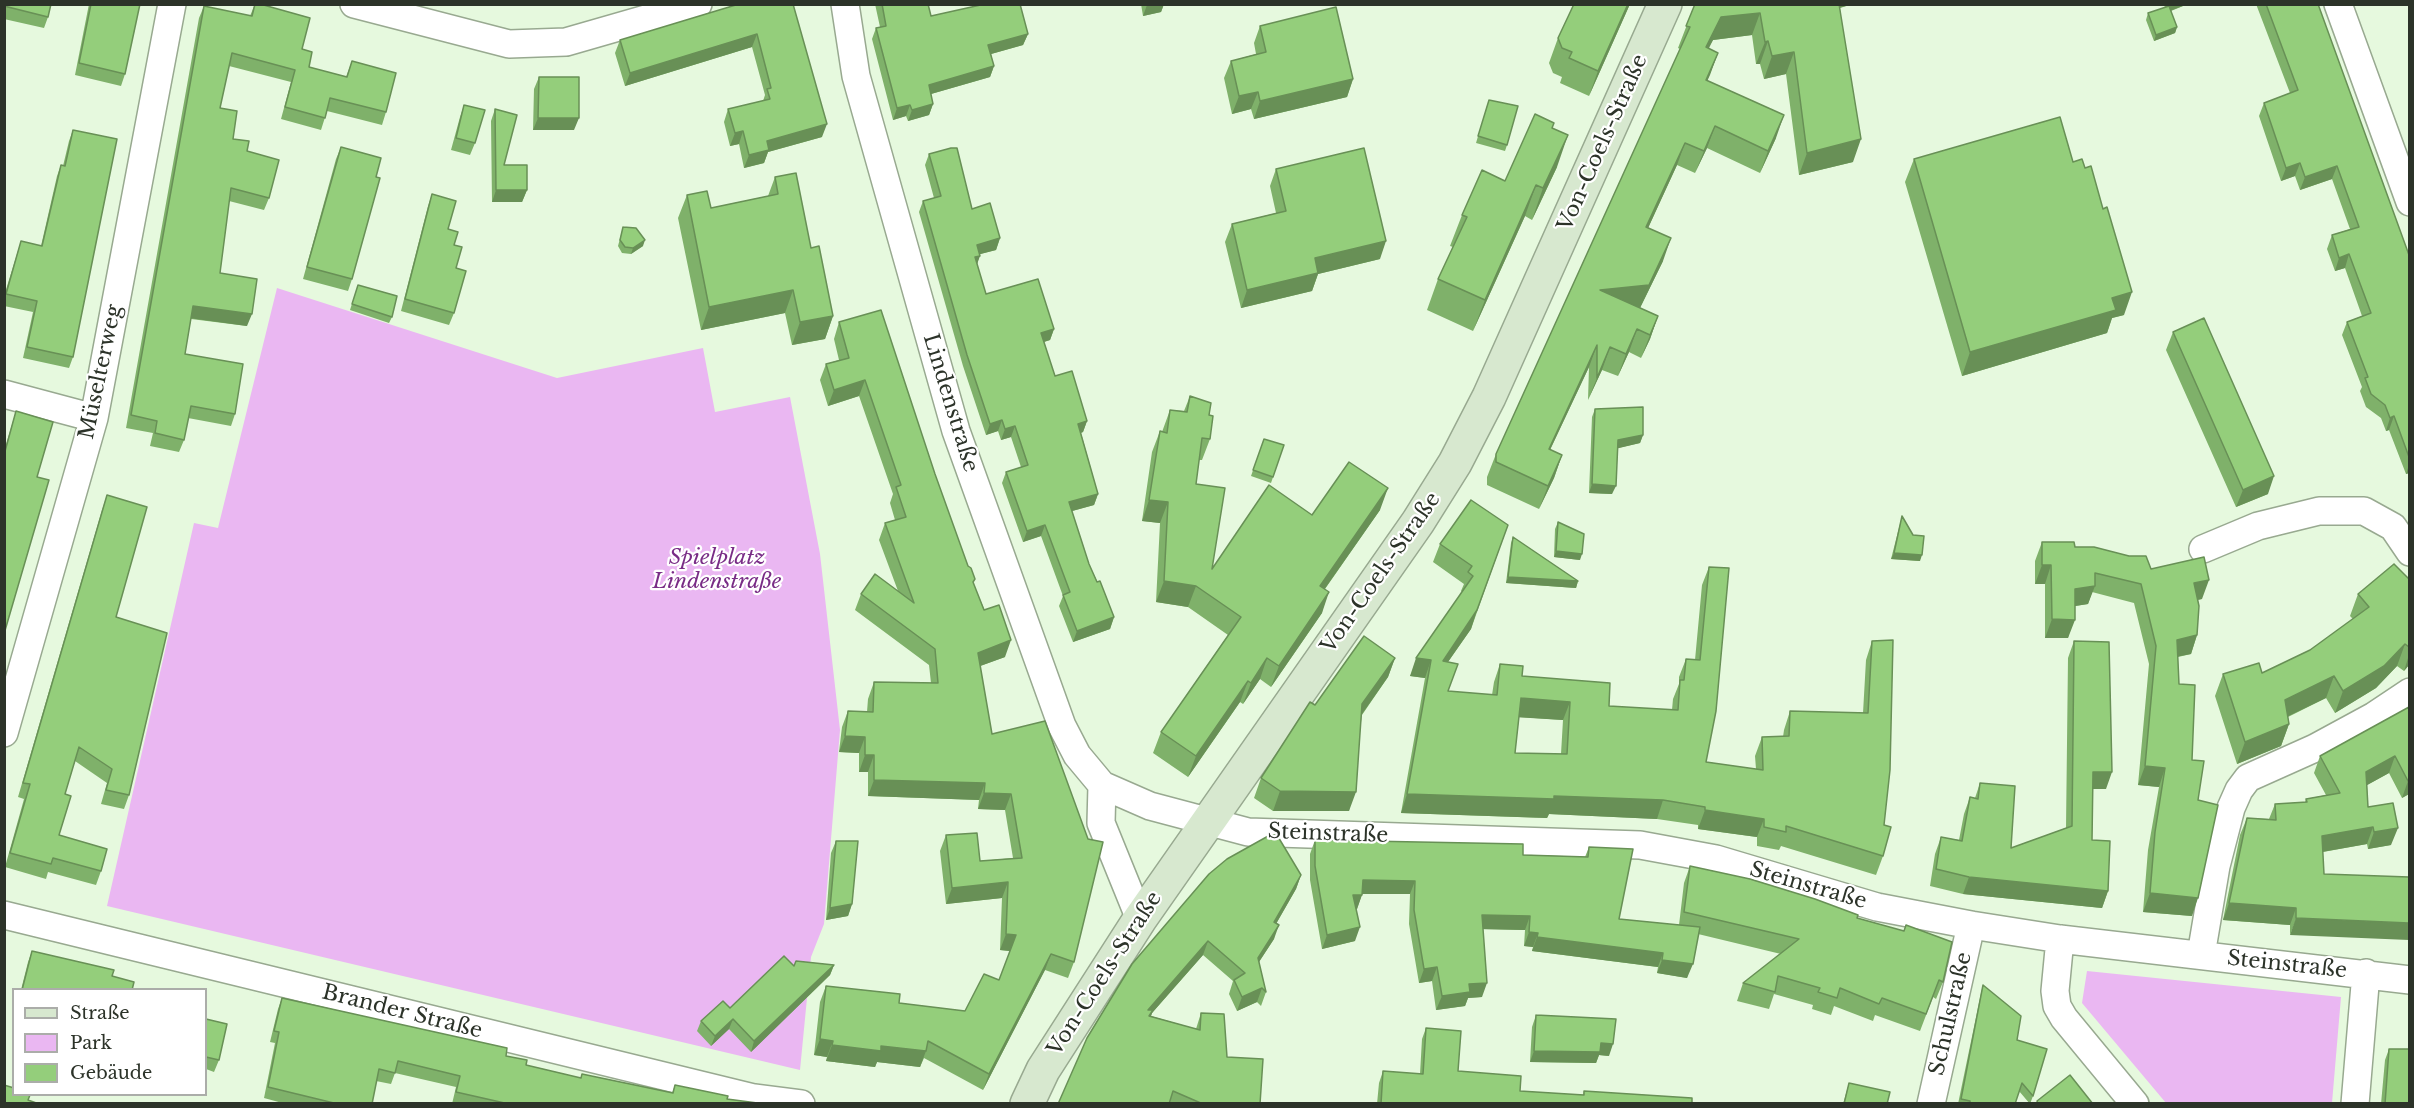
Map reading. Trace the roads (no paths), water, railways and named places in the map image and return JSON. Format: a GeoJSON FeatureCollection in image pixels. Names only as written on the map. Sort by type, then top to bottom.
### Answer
{"type":"FeatureCollection","features":[{"type":"Feature","properties":{"kind":"main road","name":"Von-Coels-Straße"},"geometry":{"type":"LineString","coordinates":[[1028,1104],[1043,1070],[1140,919],[1418,522],[1455,463],[1494,386],[1665,4]]}},
{"type":"Feature","properties":{"kind":"street","name":"Müselterweg"},"geometry":{"type":"LineString","coordinates":[[4,733],[93,418],[172,4]]}},
{"type":"Feature","properties":{"kind":"street"},"geometry":{"type":"LineString","coordinates":[[354,4],[509,44],[566,42],[698,4]]}},
{"type":"Feature","properties":{"kind":"street","name":"Lindenstraße"},"geometry":{"type":"LineString","coordinates":[[845,4],[856,76],[956,431],[1062,726],[1077,755],[1102,784],[1150,806],[1206,822]]}},
{"type":"Feature","properties":{"kind":"street"},"geometry":{"type":"LineString","coordinates":[[2338,4],[2409,202]]}},
{"type":"Feature","properties":{"kind":"street"},"geometry":{"type":"LineString","coordinates":[[4,394],[93,418]]}},
{"type":"Feature","properties":{"kind":"street"},"geometry":{"type":"LineString","coordinates":[[2203,549],[2258,526],[2319,511],[2364,511],[2392,527],[2409,552]]}},
{"type":"Feature","properties":{"kind":"street"},"geometry":{"type":"LineString","coordinates":[[2201,955],[2216,866],[2239,790],[2248,778],[2374,716],[2409,692]]}},
{"type":"Feature","properties":{"kind":"street"},"geometry":{"type":"LineString","coordinates":[[1102,784],[1101,823],[1140,919]]}},
{"type":"Feature","properties":{"kind":"street","name":"Steinstraße"},"geometry":{"type":"LineString","coordinates":[[1206,822],[1248,832],[1640,845],[1716,859],[1868,904],[1971,925],[2060,939],[2366,973],[2409,980]]}},
{"type":"Feature","properties":{"kind":"street","name":"Brander Straße"},"geometry":{"type":"LineString","coordinates":[[4,915],[754,1098],[801,1104]]}},
{"type":"Feature","properties":{"kind":"street","name":"Schulstraße"},"geometry":{"type":"LineString","coordinates":[[1931,1104],[1971,925]]}},
{"type":"Feature","properties":{"kind":"street"},"geometry":{"type":"LineString","coordinates":[[2060,939],[2055,991],[2057,1006],[2064,1018],[2135,1104]]}},
{"type":"Feature","properties":{"kind":"street"},"geometry":{"type":"LineString","coordinates":[[2355,1104],[2366,973]]}},
{"type":"Feature","properties":{"kind":"park label","name":"Spielplatz Lindenstraße"},"geometry":{"type":"Point","coordinates":[717,570]}}]}
